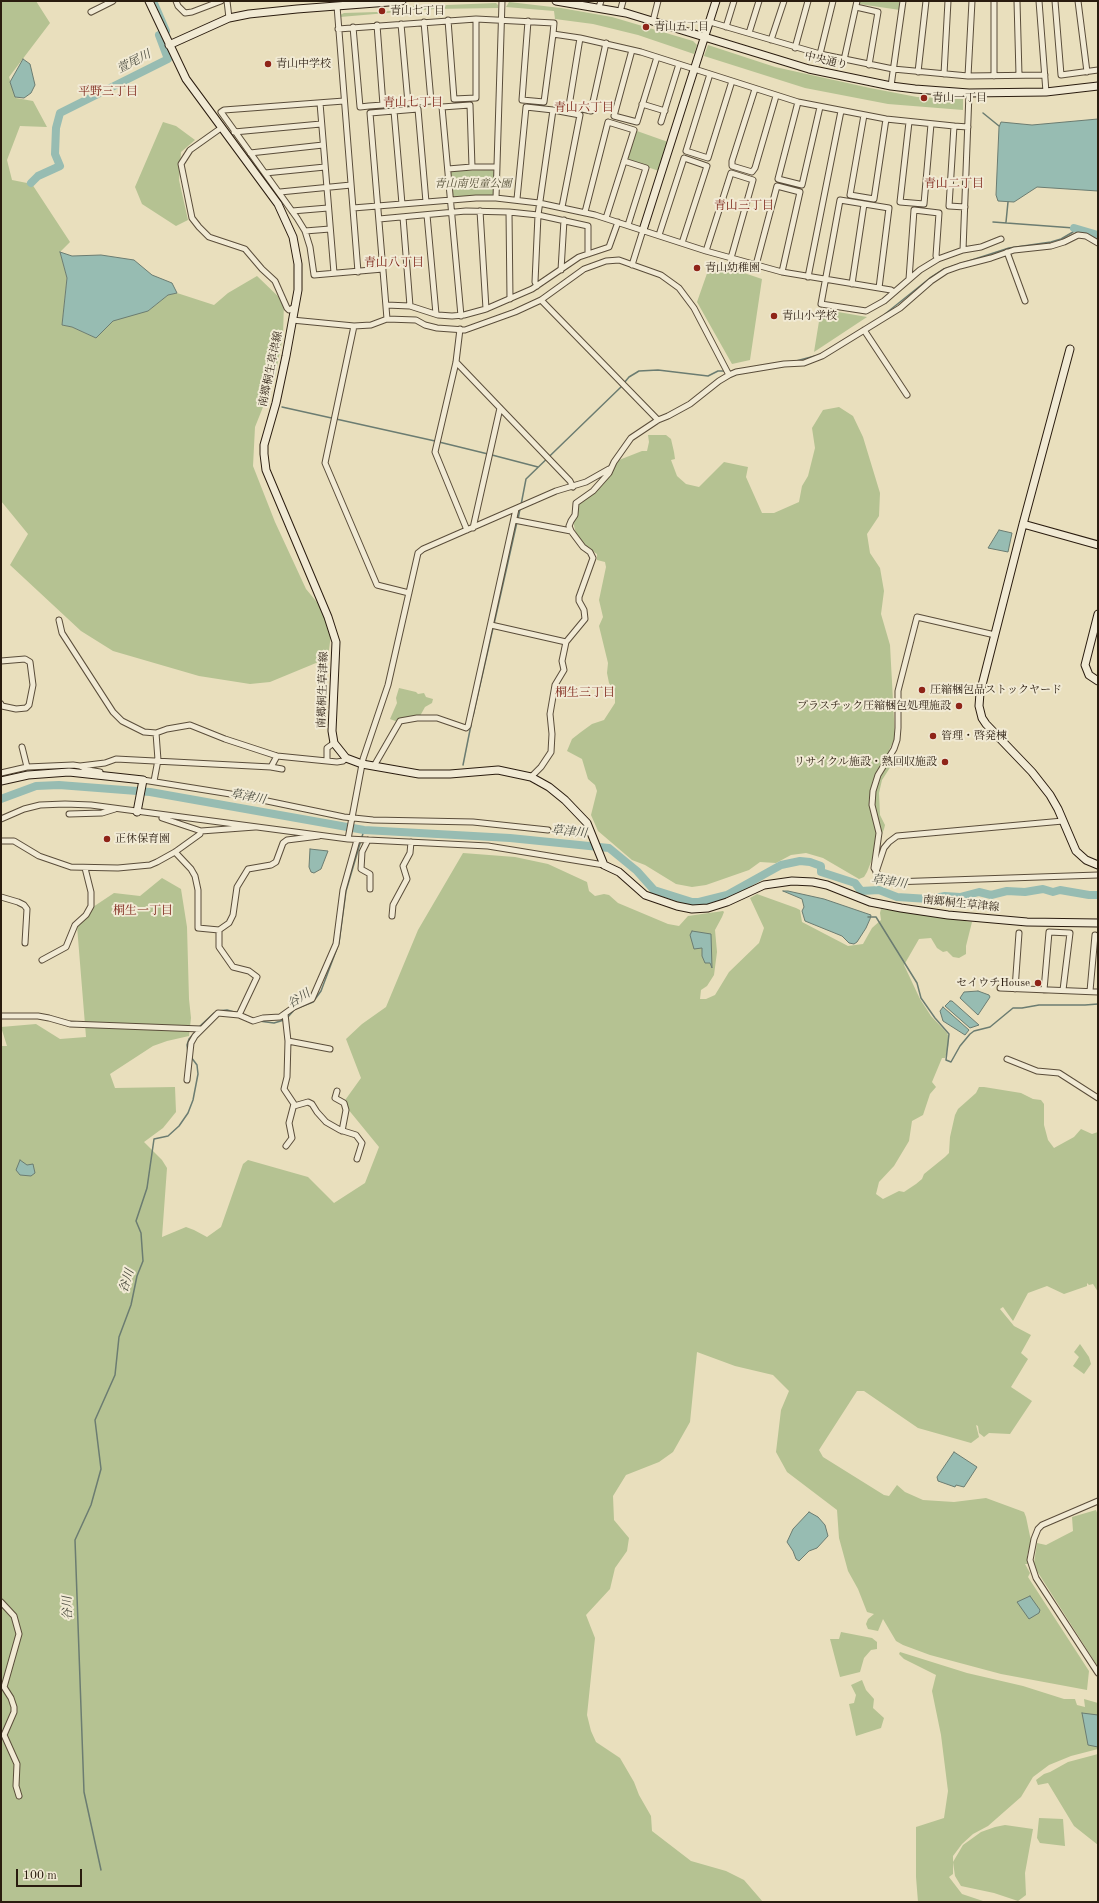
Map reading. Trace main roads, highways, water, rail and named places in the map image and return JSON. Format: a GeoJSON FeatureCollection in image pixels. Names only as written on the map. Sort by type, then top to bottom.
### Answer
{"type":"FeatureCollection","features":[{"type":"Feature","properties":{"kind":"water"},"geometry":{"type":"Polygon","coordinates":[[[23,59],[30,64],[35,85],[31,93],[24,98],[15,97],[10,82],[23,59]]]}},
{"type":"Feature","properties":{"kind":"water"},"geometry":{"type":"Polygon","coordinates":[[[1098,119],[1098,191],[1037,187],[1014,202],[998,201],[996,195],[999,127],[1001,122],[1032,125],[1098,119]]]}},
{"type":"Feature","properties":{"kind":"water"},"geometry":{"type":"Polygon","coordinates":[[[60,252],[72,256],[101,255],[134,260],[152,275],[172,283],[177,293],[168,295],[148,311],[113,321],[96,338],[72,327],[62,325],[67,278],[60,252]]]}},
{"type":"Feature","properties":{"kind":"water"},"geometry":{"type":"Polygon","coordinates":[[[999,530],[1012,533],[1008,552],[988,548],[999,530]]]}},
{"type":"Feature","properties":{"kind":"water"},"geometry":{"type":"Polygon","coordinates":[[[310,849],[328,851],[321,869],[314,873],[311,872],[309,867],[310,849]]]}},
{"type":"Feature","properties":{"kind":"water"},"geometry":{"type":"Polygon","coordinates":[[[783,891],[824,899],[871,915],[870,919],[857,942],[854,944],[849,943],[842,936],[805,921],[802,911],[804,907],[802,899],[783,891]]]}},
{"type":"Feature","properties":{"kind":"water"},"geometry":{"type":"Polygon","coordinates":[[[692,931],[711,934],[712,968],[710,963],[705,963],[702,956],[702,948],[694,949],[690,935],[692,931]]]}},
{"type":"Feature","properties":{"kind":"water"},"geometry":{"type":"Polygon","coordinates":[[[978,991],[989,995],[990,997],[978,1015],[960,998],[964,992],[978,991]]]}},
{"type":"Feature","properties":{"kind":"water"},"geometry":{"type":"Polygon","coordinates":[[[952,1001],[979,1025],[970,1028],[945,1006],[952,1001]]]}},
{"type":"Feature","properties":{"kind":"water"},"geometry":{"type":"Polygon","coordinates":[[[943,1007],[969,1030],[965,1035],[943,1021],[940,1011],[943,1007]]]}},
{"type":"Feature","properties":{"kind":"water"},"geometry":{"type":"Polygon","coordinates":[[[20,1160],[27,1165],[33,1164],[35,1173],[31,1176],[20,1175],[16,1170],[20,1160]]]}},
{"type":"Feature","properties":{"kind":"water"},"geometry":{"type":"Polygon","coordinates":[[[954,1452],[977,1467],[964,1487],[956,1485],[955,1487],[938,1481],[937,1477],[954,1452]]]}},
{"type":"Feature","properties":{"kind":"water"},"geometry":{"type":"Polygon","coordinates":[[[809,1512],[818,1517],[825,1525],[828,1536],[817,1548],[809,1551],[799,1561],[796,1559],[787,1542],[793,1529],[809,1512]]]}},
{"type":"Feature","properties":{"kind":"water"},"geometry":{"type":"Polygon","coordinates":[[[1030,1596],[1040,1610],[1039,1613],[1029,1619],[1017,1602],[1030,1596]]]}},
{"type":"Feature","properties":{"kind":"water"},"geometry":{"type":"Polygon","coordinates":[[[1082,1713],[1098,1715],[1098,1747],[1088,1745],[1082,1713]]]}},
{"type":"Feature","properties":{"kind":"waterway","name":"萱尾川"},"geometry":{"type":"LineString","coordinates":[[153,1],[166,31]]}},
{"type":"Feature","properties":{"kind":"waterway","name":"萱尾川"},"geometry":{"type":"LineString","coordinates":[[31,183],[38,176],[60,166],[55,154],[56,128],[60,113],[168,59],[159,35]]}},
{"type":"Feature","properties":{"kind":"waterway"},"geometry":{"type":"LineString","coordinates":[[983,113],[999,126]]}},
{"type":"Feature","properties":{"kind":"waterway"},"geometry":{"type":"LineString","coordinates":[[1006,222],[1008,202]]}},
{"type":"Feature","properties":{"kind":"waterway"},"geometry":{"type":"LineString","coordinates":[[885,314],[930,278],[944,269],[1009,248],[1051,242],[1061,239],[1073,232],[1074,228],[993,222]]}},
{"type":"Feature","properties":{"kind":"waterway"},"geometry":{"type":"LineString","coordinates":[[1074,228],[1098,235]]}},
{"type":"Feature","properties":{"kind":"waterway"},"geometry":{"type":"LineString","coordinates":[[796,361],[815,356]]}},
{"type":"Feature","properties":{"kind":"waterway"},"geometry":{"type":"LineString","coordinates":[[624,383],[629,377],[639,371],[658,370],[708,376],[718,371],[725,371]]}},
{"type":"Feature","properties":{"kind":"waterway"},"geometry":{"type":"LineString","coordinates":[[521,505],[526,479],[622,386]]}},
{"type":"Feature","properties":{"kind":"waterway"},"geometry":{"type":"LineString","coordinates":[[282,407],[435,441]]}},
{"type":"Feature","properties":{"kind":"waterway"},"geometry":{"type":"LineString","coordinates":[[439,442],[488,454]]}},
{"type":"Feature","properties":{"kind":"waterway"},"geometry":{"type":"LineString","coordinates":[[492,455],[538,467]]}},
{"type":"Feature","properties":{"kind":"waterway"},"geometry":{"type":"LineString","coordinates":[[518,519],[520,509]]}},
{"type":"Feature","properties":{"kind":"waterway"},"geometry":{"type":"LineString","coordinates":[[494,624],[517,522]]}},
{"type":"Feature","properties":{"kind":"waterway"},"geometry":{"type":"LineString","coordinates":[[473,716],[493,628]]}},
{"type":"Feature","properties":{"kind":"waterway"},"geometry":{"type":"LineString","coordinates":[[463,765],[471,725]]}},
{"type":"Feature","properties":{"kind":"waterway","name":"草津川"},"geometry":{"type":"LineString","coordinates":[[1,799],[36,786],[59,785],[150,792],[364,830],[510,838],[609,848],[637,871],[654,890],[692,902],[699,902],[727,895],[781,865],[800,861],[810,862],[821,866],[821,872],[855,883],[861,891],[879,890],[897,897],[929,899],[945,896],[960,897],[979,892],[991,895],[1007,891],[1025,892],[1043,889],[1053,892],[1060,890],[1098,895]]}},
{"type":"Feature","properties":{"kind":"waterway","name":"谷川"},"geometry":{"type":"LineString","coordinates":[[287,1018],[295,1009],[313,1002],[321,991],[339,943],[346,891],[364,830]]}},
{"type":"Feature","properties":{"kind":"waterway"},"geometry":{"type":"LineString","coordinates":[[868,917],[876,917],[917,983],[921,998],[935,1018],[949,1034],[946,1060],[951,1062],[960,1046],[970,1034],[974,1031],[990,1027],[1013,1008],[1039,1005],[1098,1004]]}},
{"type":"Feature","properties":{"kind":"waterway","name":"谷川"},"geometry":{"type":"LineString","coordinates":[[217,1011],[227,1010],[238,1013]]}},
{"type":"Feature","properties":{"kind":"waterway","name":"谷川"},"geometry":{"type":"LineString","coordinates":[[199,1027],[214,1013]]}},
{"type":"Feature","properties":{"kind":"waterway","name":"谷川"},"geometry":{"type":"LineString","coordinates":[[259,1021],[274,1023],[284,1020]]}},
{"type":"Feature","properties":{"kind":"waterway","name":"谷川"},"geometry":{"type":"LineString","coordinates":[[188,1053],[187,1045],[189,1039],[197,1030]]}},
{"type":"Feature","properties":{"kind":"waterway","name":"谷川"},"geometry":{"type":"LineString","coordinates":[[101,1870],[84,1792],[75,1540],[91,1505],[101,1469],[95,1420],[115,1375],[119,1337],[131,1305],[137,1276],[143,1261],[141,1233],[136,1221],[147,1188],[154,1139],[168,1136],[179,1126],[188,1113],[193,1100],[198,1074],[197,1065],[191,1057]]}},
{"type":"Feature","properties":{"kind":"place","name":"青山七丁目"},"geometry":{"type":"Point","coordinates":[382,11]}},
{"type":"Feature","properties":{"kind":"place","name":"青山五丁目"},"geometry":{"type":"Point","coordinates":[646,27]}},
{"type":"Feature","properties":{"kind":"place","name":"青山中学校"},"geometry":{"type":"Point","coordinates":[268,64]}},
{"type":"Feature","properties":{"kind":"place","name":"青山一丁目"},"geometry":{"type":"Point","coordinates":[924,98]}},
{"type":"Feature","properties":{"kind":"place","name":"青山幼稚園"},"geometry":{"type":"Point","coordinates":[697,268]}},
{"type":"Feature","properties":{"kind":"place","name":"青山小学校"},"geometry":{"type":"Point","coordinates":[774,316]}},
{"type":"Feature","properties":{"kind":"place","name":"圧縮梱包品ストックヤード"},"geometry":{"type":"Point","coordinates":[922,690]}},
{"type":"Feature","properties":{"kind":"place","name":"プラスチック圧縮梱包処理施設"},"geometry":{"type":"Point","coordinates":[959,706]}},
{"type":"Feature","properties":{"kind":"place","name":"管理・啓発棟"},"geometry":{"type":"Point","coordinates":[933,736]}},
{"type":"Feature","properties":{"kind":"place","name":"リサイクル施設・熱回収施設"},"geometry":{"type":"Point","coordinates":[945,762]}},
{"type":"Feature","properties":{"kind":"place","name":"正休保育園"},"geometry":{"type":"Point","coordinates":[107,839]}},
{"type":"Feature","properties":{"kind":"place","name":"セイウチHouse"},"geometry":{"type":"Point","coordinates":[1038,983]}},
{"type":"Feature","properties":{"kind":"district","name":"平野三丁目"},"geometry":{"type":"Point","coordinates":[108,92]}},
{"type":"Feature","properties":{"kind":"district","name":"青山七丁目"},"geometry":{"type":"Point","coordinates":[413,103]}},
{"type":"Feature","properties":{"kind":"district","name":"青山六丁目"},"geometry":{"type":"Point","coordinates":[584,108]}},
{"type":"Feature","properties":{"kind":"district","name":"青山二丁目"},"geometry":{"type":"Point","coordinates":[954,184]}},
{"type":"Feature","properties":{"kind":"district","name":"青山三丁目"},"geometry":{"type":"Point","coordinates":[744,206]}},
{"type":"Feature","properties":{"kind":"district","name":"青山八丁目"},"geometry":{"type":"Point","coordinates":[394,263]}},
{"type":"Feature","properties":{"kind":"district","name":"桐生三丁目"},"geometry":{"type":"Point","coordinates":[585,693]}},
{"type":"Feature","properties":{"kind":"district","name":"桐生一丁目"},"geometry":{"type":"Point","coordinates":[143,911]}},
{"type":"Feature","properties":{"kind":"park label","name":"青山南児童公園"},"geometry":{"type":"Point","coordinates":[473,184]}}]}
